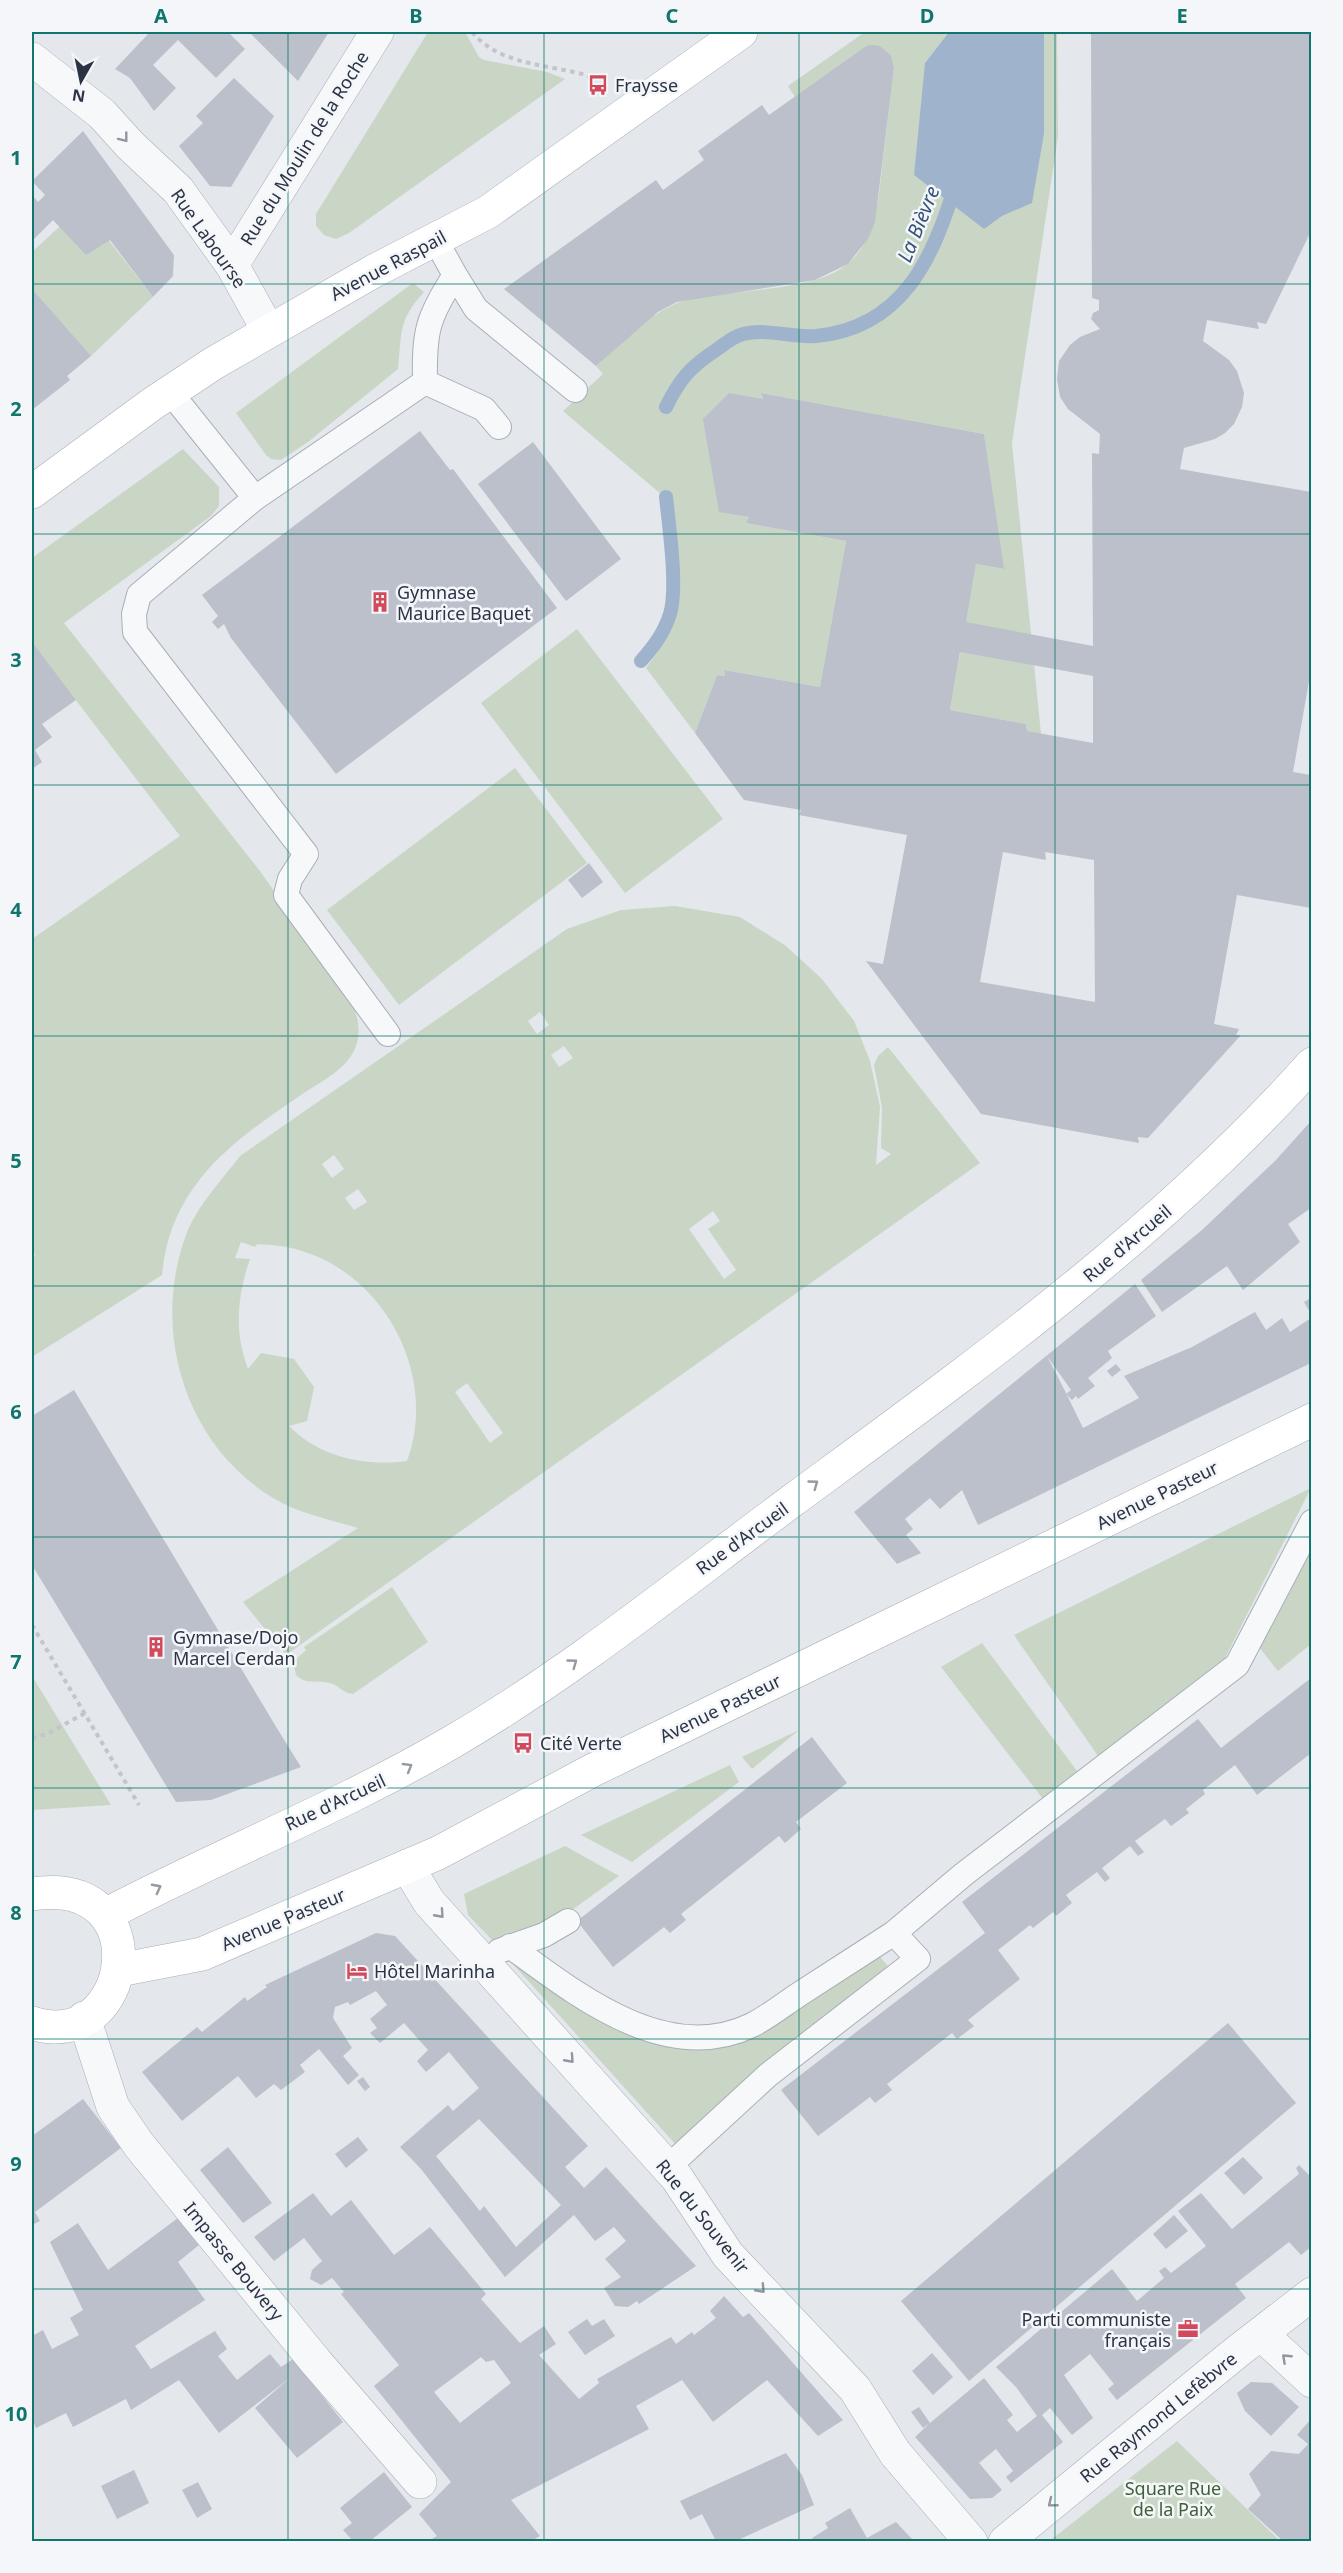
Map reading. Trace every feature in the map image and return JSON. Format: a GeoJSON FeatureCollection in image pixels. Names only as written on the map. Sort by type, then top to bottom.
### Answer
{"type":"FeatureCollection","features":[{"type":"Feature","properties":{"kind":"main road","name":"Avenue Raspail"},"geometry":{"type":"LineString","coordinates":[[32,492],[170,392],[268,330],[488,212],[741,32]]}},
{"type":"Feature","properties":{"kind":"main road","name":"Rue d'Arcueil"},"geometry":{"type":"LineString","coordinates":[[105,1915],[181,1875],[399,1773],[456,1740],[548,1681],[1004,1344],[1180,1199],[1258,1125],[1311,1064]]}},
{"type":"Feature","properties":{"kind":"main road","name":"Avenue Pasteur"},"geometry":{"type":"LineString","coordinates":[[119,1970],[202,1954],[438,1853],[593,1770],[1311,1420]]}},
{"type":"Feature","properties":{"kind":"main road"},"geometry":{"type":"LineString","coordinates":[[32,1894],[51,1891],[72,1893],[90,1902],[105,1915],[115,1932],[120,1951],[119,1970],[114,1987],[105,2001],[84,2018],[62,2025],[32,2026]]}},
{"type":"Feature","properties":{"kind":"street","name":"Rue du Moulin de la Roche"},"geometry":{"type":"LineString","coordinates":[[232,265],[377,32]]}},
{"type":"Feature","properties":{"kind":"street","name":"Rue Labourse"},"geometry":{"type":"LineString","coordinates":[[32,59],[102,114],[138,153],[178,190],[232,265],[268,330]]}},
{"type":"Feature","properties":{"kind":"street","name":"Rue du Souvenir"},"geometry":{"type":"LineString","coordinates":[[407,1866],[429,1902],[495,1953],[677,2178],[728,2255],[855,2389],[895,2453],[971,2541]]}},
{"type":"Feature","properties":{"kind":"street","name":"Impasse Bouvery"},"geometry":{"type":"LineString","coordinates":[[84,2018],[113,2107],[140,2145],[323,2371],[420,2482]]}},
{"type":"Feature","properties":{"kind":"street","name":"Rue Raymond Lefèbvre"},"geometry":{"type":"LineString","coordinates":[[1005,2541],[1311,2294]]}},
{"type":"Feature","properties":{"kind":"street"},"geometry":{"type":"LineString","coordinates":[[1261,2334],[1311,2381]]}},
{"type":"Feature","properties":{"kind":"lane"},"geometry":{"type":"LineString","coordinates":[[435,239],[476,309],[575,390]]}},
{"type":"Feature","properties":{"kind":"lane"},"geometry":{"type":"LineString","coordinates":[[425,382],[424,337],[434,307],[455,275]]}},
{"type":"Feature","properties":{"kind":"lane"},"geometry":{"type":"LineString","coordinates":[[425,382],[484,409],[499,427]]}},
{"type":"Feature","properties":{"kind":"lane"},"geometry":{"type":"LineString","coordinates":[[388,1034],[286,895],[290,879],[306,854],[135,632],[134,614],[139,596],[255,498],[425,382]]}},
{"type":"Feature","properties":{"kind":"lane"},"geometry":{"type":"LineString","coordinates":[[170,392],[255,498]]}},
{"type":"Feature","properties":{"kind":"lane"},"geometry":{"type":"LineString","coordinates":[[495,1953],[629,2022],[674,2035],[712,2036],[753,2025],[894,1933],[964,1874],[1237,1665],[1311,1522]]}},
{"type":"Feature","properties":{"kind":"lane"},"geometry":{"type":"LineString","coordinates":[[495,1953],[544,1935],[568,1921]]}},
{"type":"Feature","properties":{"kind":"lane"},"geometry":{"type":"LineString","coordinates":[[667,2168],[768,2075],[918,1959],[894,1933]]}},
{"type":"Feature","properties":{"kind":"path"},"geometry":{"type":"LineString","coordinates":[[472,32],[491,50],[506,58],[559,67],[589,76]]}},
{"type":"Feature","properties":{"kind":"path"},"geometry":{"type":"LineString","coordinates":[[32,1625],[139,1805]]}},
{"type":"Feature","properties":{"kind":"path"},"geometry":{"type":"LineString","coordinates":[[32,1738],[47,1734],[85,1713]]}},
{"type":"Feature","properties":{"kind":"green space"},"geometry":{"type":"Polygon","coordinates":[[[428,32],[465,32],[479,57],[484,60],[547,72],[565,79],[349,233],[336,239],[324,235],[316,226],[316,214],[428,32]]]}},
{"type":"Feature","properties":{"kind":"green space"},"geometry":{"type":"Polygon","coordinates":[[[865,32],[949,32],[925,63],[1002,216],[1031,203],[1044,134],[1044,32],[1057,32],[1058,136],[1012,443],[1041,734],[1027,731],[1026,724],[950,710],[976,564],[1003,569],[984,434],[761,393],[763,399],[719,511],[749,517],[746,523],[846,541],[820,687],[724,670],[725,676],[717,675],[695,733],[646,668],[668,634],[674,619],[678,597],[678,570],[669,501],[563,411],[603,374],[596,366],[629,335],[665,309],[693,298],[770,289],[815,280],[835,272],[851,261],[862,248],[870,233],[878,197],[894,68],[891,55],[880,46],[866,46],[795,97],[788,86],[865,32]]]}},
{"type":"Feature","properties":{"kind":"green space"},"geometry":{"type":"Polygon","coordinates":[[[82,206],[153,297],[91,356],[37,321],[32,325],[32,252],[82,206]]]}},
{"type":"Feature","properties":{"kind":"green space"},"geometry":{"type":"Polygon","coordinates":[[[413,283],[424,292],[405,319],[398,369],[308,442],[281,460],[271,459],[266,455],[236,413],[413,283]]]}},
{"type":"Feature","properties":{"kind":"green space"},"geometry":{"type":"Polygon","coordinates":[[[183,449],[219,487],[219,506],[211,516],[64,623],[260,871],[351,1000],[358,1021],[357,1042],[351,1056],[340,1068],[249,1132],[207,1170],[177,1217],[167,1244],[162,1275],[32,1357],[32,1264],[35,1255],[32,1249],[32,939],[180,836],[32,643],[32,558],[183,449]]]}},
{"type":"Feature","properties":{"kind":"green space"},"geometry":{"type":"Polygon","coordinates":[[[577,629],[723,819],[625,893],[481,703],[577,629]]]}},
{"type":"Feature","properties":{"kind":"green space"},"geometry":{"type":"Polygon","coordinates":[[[515,768],[587,863],[399,1005],[327,910],[515,768]]]}},
{"type":"Feature","properties":{"kind":"green space"},"geometry":{"type":"Polygon","coordinates":[[[675,906],[740,917],[786,946],[822,979],[854,1021],[870,1061],[880,1107],[876,1165],[891,1154],[881,1148],[882,1108],[874,1065],[878,1056],[888,1047],[980,1163],[286,1655],[243,1602],[358,1528],[304,1512],[273,1498],[242,1475],[217,1447],[197,1416],[183,1382],[175,1346],[172,1309],[176,1271],[186,1235],[196,1214],[240,1156],[567,929],[621,910],[675,906]],[[540,1012],[528,1021],[537,1034],[549,1025],[540,1012]],[[564,1046],[551,1055],[559,1067],[573,1058],[564,1046]],[[334,1155],[322,1164],[332,1178],[344,1169],[334,1155]],[[358,1189],[345,1198],[354,1210],[367,1202],[358,1189]],[[713,1211],[689,1229],[724,1279],[736,1270],[708,1229],[720,1221],[713,1211]],[[241,1242],[235,1258],[250,1259],[242,1287],[239,1314],[241,1341],[248,1369],[261,1353],[294,1359],[314,1387],[307,1421],[289,1426],[314,1445],[344,1457],[375,1462],[407,1461],[415,1429],[416,1397],[410,1365],[398,1335],[381,1307],[359,1283],[332,1264],[302,1251],[257,1244],[255,1247],[241,1242]],[[467,1383],[455,1392],[490,1443],[503,1433],[467,1383]]]}},
{"type":"Feature","properties":{"kind":"green space"},"geometry":{"type":"Polygon","coordinates":[[[1311,1488],[1225,1658],[1098,1756],[1014,1635],[1311,1488]]]}},
{"type":"Feature","properties":{"kind":"green space"},"geometry":{"type":"Polygon","coordinates":[[[1311,1545],[1311,1644],[1278,1671],[1259,1647],[1311,1545]]]}},
{"type":"Feature","properties":{"kind":"green space"},"geometry":{"type":"Polygon","coordinates":[[[392,1587],[428,1642],[353,1694],[330,1683],[308,1681],[296,1675],[293,1662],[306,1650],[304,1647],[392,1587]]]}},
{"type":"Feature","properties":{"kind":"green space"},"geometry":{"type":"Polygon","coordinates":[[[982,1643],[1077,1771],[1043,1799],[941,1667],[982,1643]]]}},
{"type":"Feature","properties":{"kind":"green space"},"geometry":{"type":"Polygon","coordinates":[[[32,1676],[111,1805],[32,1810],[32,1676]]]}},
{"type":"Feature","properties":{"kind":"green space"},"geometry":{"type":"Polygon","coordinates":[[[799,1730],[752,1769],[742,1757],[799,1730]]]}},
{"type":"Feature","properties":{"kind":"green space"},"geometry":{"type":"Polygon","coordinates":[[[730,1765],[739,1782],[632,1862],[581,1835],[730,1765]]]}},
{"type":"Feature","properties":{"kind":"green space"},"geometry":{"type":"Polygon","coordinates":[[[565,1846],[619,1876],[565,1915],[495,1943],[468,1915],[464,1894],[565,1846]]]}},
{"type":"Feature","properties":{"kind":"green space"},"geometry":{"type":"Polygon","coordinates":[[[876,1952],[892,1971],[677,2146],[504,1954],[689,2047],[876,1952]]]}},
{"type":"Feature","properties":{"kind":"green space","name":"Square Rue de la Paix"},"geometry":{"type":"Polygon","coordinates":[[[1177,2441],[1280,2541],[1052,2541],[1052,2539],[1177,2441]]]}},
{"type":"Feature","properties":{"kind":"water"},"geometry":{"type":"Polygon","coordinates":[[[949,32],[1044,32],[1044,134],[1032,203],[1002,216],[984,229],[914,175],[925,63],[949,32]]]}},
{"type":"Feature","properties":{"kind":"building"},"geometry":{"type":"Polygon","coordinates":[[[150,32],[228,32],[245,49],[216,78],[178,40],[153,65],[176,88],[154,111],[130,78],[115,69],[150,32]]]}},
{"type":"Feature","properties":{"kind":"building"},"geometry":{"type":"Polygon","coordinates":[[[249,32],[329,32],[298,81],[249,32]]]}},
{"type":"Feature","properties":{"kind":"building"},"geometry":{"type":"Polygon","coordinates":[[[1091,32],[1311,32],[1311,231],[1266,324],[1257,322],[1259,329],[1207,320],[1203,341],[1229,360],[1237,371],[1244,393],[1242,407],[1234,424],[1225,433],[1215,439],[1184,448],[1180,469],[1311,492],[1311,670],[1293,772],[1311,775],[1311,908],[1237,895],[1214,1024],[1239,1029],[1236,1035],[1241,1035],[1148,1138],[1138,1137],[1139,1143],[981,1114],[866,961],[883,964],[907,835],[799,815],[801,810],[744,800],[695,733],[717,675],[725,676],[724,670],[820,687],[846,541],[746,523],[749,517],[719,512],[703,419],[729,393],[763,399],[761,393],[984,434],[1004,569],[976,564],[966,622],[1093,646],[1092,453],[1099,454],[1100,434],[1068,409],[1060,397],[1057,379],[1059,361],[1070,345],[1080,337],[1100,329],[1091,319],[1093,313],[1099,310],[1099,300],[1092,298],[1091,32]],[[960,652],[950,710],[1026,724],[1027,731],[1093,743],[1093,676],[960,652]],[[1003,852],[980,982],[1095,1002],[1094,860],[1045,852],[1046,860],[1003,852]]]}},
{"type":"Feature","properties":{"kind":"building"},"geometry":{"type":"Polygon","coordinates":[[[866,46],[880,46],[891,55],[894,68],[875,222],[868,239],[848,264],[815,280],[677,302],[658,312],[596,366],[504,289],[656,180],[663,190],[704,160],[698,151],[762,105],[769,115],[866,46]]]}},
{"type":"Feature","properties":{"kind":"building"},"geometry":{"type":"Polygon","coordinates":[[[234,78],[274,116],[231,187],[210,186],[179,146],[203,123],[196,116],[234,78]]]}},
{"type":"Feature","properties":{"kind":"building"},"geometry":{"type":"Polygon","coordinates":[[[83,131],[174,255],[173,276],[153,297],[110,240],[86,255],[53,220],[32,241],[32,195],[38,202],[45,195],[32,181],[83,131]]]}},
{"type":"Feature","properties":{"kind":"building"},"geometry":{"type":"Polygon","coordinates":[[[32,289],[91,356],[67,376],[70,380],[32,410],[32,289]]]}},
{"type":"Feature","properties":{"kind":"building","name":"Gymnase Maurice Baquet"},"geometry":{"type":"Polygon","coordinates":[[[420,431],[450,470],[453,469],[557,608],[336,774],[231,638],[224,624],[218,629],[212,622],[218,616],[202,595],[420,431]]]}},
{"type":"Feature","properties":{"kind":"building"},"geometry":{"type":"Polygon","coordinates":[[[533,442],[621,559],[566,601],[478,484],[533,442]]]}},
{"type":"Feature","properties":{"kind":"building"},"geometry":{"type":"Polygon","coordinates":[[[32,642],[76,700],[42,724],[52,737],[35,750],[42,762],[32,769],[32,642]]]}},
{"type":"Feature","properties":{"kind":"building"},"geometry":{"type":"Polygon","coordinates":[[[589,863],[603,882],[582,898],[568,880],[589,863]]]}},
{"type":"Feature","properties":{"kind":"building"},"geometry":{"type":"Polygon","coordinates":[[[1311,1121],[1311,1208],[1288,1224],[1300,1242],[1243,1290],[1227,1266],[1162,1312],[1141,1280],[1202,1230],[1275,1161],[1311,1121]]]}},
{"type":"Feature","properties":{"kind":"building"},"geometry":{"type":"Polygon","coordinates":[[[1135,1284],[1156,1316],[1108,1351],[1112,1358],[1088,1378],[1095,1386],[1078,1399],[1076,1396],[1072,1400],[1067,1395],[1083,1428],[1139,1398],[1124,1376],[1192,1347],[1255,1312],[1266,1330],[1282,1318],[1290,1332],[1311,1318],[1311,1363],[978,1525],[962,1490],[940,1509],[930,1498],[905,1519],[913,1529],[906,1535],[921,1553],[897,1564],[854,1512],[1135,1284]],[[1047,1356],[1065,1391],[1066,1394],[1071,1390],[1047,1356]]]}},
{"type":"Feature","properties":{"kind":"building"},"geometry":{"type":"Polygon","coordinates":[[[1311,1298],[1311,1314],[1304,1302],[1311,1298]]]}},
{"type":"Feature","properties":{"kind":"building"},"geometry":{"type":"Polygon","coordinates":[[[1116,1364],[1121,1370],[1112,1377],[1107,1371],[1116,1364]]]}},
{"type":"Feature","properties":{"kind":"building","name":"Gymnase/Dojo Marcel Cerdan"},"geometry":{"type":"Polygon","coordinates":[[[74,1390],[301,1767],[211,1800],[176,1802],[32,1565],[32,1416],[74,1390]]]}},
{"type":"Feature","properties":{"kind":"building"},"geometry":{"type":"Polygon","coordinates":[[[1311,1678],[1311,1757],[1310,1754],[1257,1795],[1235,1765],[1203,1790],[1205,1794],[1186,1809],[1189,1813],[1171,1826],[1165,1819],[1135,1841],[1144,1852],[1138,1856],[1130,1846],[1102,1868],[1110,1878],[1105,1882],[1097,1872],[1066,1895],[1072,1903],[1056,1916],[1053,1912],[1033,1928],[1030,1925],[998,1950],[1020,1979],[968,2020],[974,2026],[957,2039],[952,2033],[887,2084],[892,2090],[875,2103],[870,2097],[818,2136],[781,2090],[985,1933],[962,1902],[1198,1719],[1221,1748],[1311,1678]]]}},
{"type":"Feature","properties":{"kind":"building"},"geometry":{"type":"Polygon","coordinates":[[[812,1737],[847,1783],[796,1822],[801,1829],[785,1843],[779,1836],[681,1914],[686,1920],[670,1933],[664,1927],[613,1967],[577,1921],[812,1737]]]}},
{"type":"Feature","properties":{"kind":"building"},"geometry":{"type":"Polygon","coordinates":[[[376,1933],[395,1936],[588,2146],[565,2167],[584,2188],[606,2167],[696,2266],[639,2304],[637,2301],[628,2307],[615,2306],[604,2288],[621,2277],[605,2259],[626,2241],[614,2227],[595,2241],[574,2215],[505,2277],[421,2169],[400,2147],[448,2105],[453,2111],[479,2088],[449,2052],[426,2072],[417,2061],[428,2050],[404,2023],[380,2043],[370,2033],[377,2028],[370,2019],[387,2005],[376,1991],[350,2005],[348,2002],[335,2007],[333,2018],[352,2048],[343,2056],[359,2075],[348,2085],[319,2049],[300,2065],[305,2072],[281,2090],[274,2084],[256,2098],[238,2076],[182,2121],[142,2072],[197,2027],[202,2032],[245,1997],[247,2001],[267,1987],[265,1985],[376,1933]],[[479,2119],[436,2156],[480,2211],[484,2206],[516,2247],[561,2205],[479,2119]]]}},
{"type":"Feature","properties":{"kind":"building"},"geometry":{"type":"Polygon","coordinates":[[[1228,2023],[1296,2103],[969,2381],[901,2301],[1228,2023]]]}},
{"type":"Feature","properties":{"kind":"building"},"geometry":{"type":"Polygon","coordinates":[[[363,2077],[370,2087],[365,2091],[357,2081],[363,2077]]]}},
{"type":"Feature","properties":{"kind":"building"},"geometry":{"type":"Polygon","coordinates":[[[83,2099],[121,2148],[35,2212],[40,2221],[32,2225],[32,2136],[83,2099]]]}},
{"type":"Feature","properties":{"kind":"building"},"geometry":{"type":"Polygon","coordinates":[[[358,2137],[368,2150],[346,2168],[335,2154],[358,2137]]]}},
{"type":"Feature","properties":{"kind":"building"},"geometry":{"type":"Polygon","coordinates":[[[228,2147],[272,2203],[243,2223],[200,2170],[228,2147]]]}},
{"type":"Feature","properties":{"kind":"building"},"geometry":{"type":"Polygon","coordinates":[[[1243,2157],[1263,2178],[1244,2195],[1224,2173],[1243,2157]]]}},
{"type":"Feature","properties":{"kind":"building"},"geometry":{"type":"Polygon","coordinates":[[[1299,2165],[1311,2177],[1311,2247],[1301,2255],[1289,2242],[1235,2284],[1246,2298],[1117,2400],[1108,2389],[1114,2384],[1090,2354],[1064,2375],[1093,2418],[1072,2435],[1050,2408],[1042,2415],[1063,2442],[1011,2483],[1006,2477],[1013,2471],[996,2449],[979,2463],[1002,2490],[992,2498],[970,2499],[915,2437],[984,2378],[1013,2415],[1007,2420],[1017,2432],[1037,2416],[1016,2387],[996,2367],[1112,2269],[1137,2301],[1164,2278],[1159,2271],[1165,2267],[1171,2273],[1206,2246],[1178,2211],[1201,2193],[1232,2229],[1299,2174],[1296,2168],[1299,2165]]]}},
{"type":"Feature","properties":{"kind":"building"},"geometry":{"type":"Polygon","coordinates":[[[313,2193],[331,2216],[351,2200],[394,2255],[430,2227],[486,2294],[481,2299],[520,2343],[544,2326],[556,2344],[539,2355],[579,2399],[599,2383],[597,2379],[671,2337],[676,2344],[692,2332],[694,2335],[716,2318],[710,2311],[724,2296],[743,2317],[749,2313],[843,2420],[818,2436],[767,2380],[713,2422],[682,2380],[636,2406],[649,2429],[511,2500],[540,2536],[531,2541],[428,2541],[437,2536],[419,2514],[451,2482],[374,2386],[399,2365],[341,2294],[344,2292],[332,2278],[321,2285],[310,2279],[312,2270],[322,2261],[304,2238],[274,2261],[254,2237],[313,2193]],[[481,2357],[434,2392],[460,2423],[511,2383],[494,2360],[486,2362],[481,2357]]]}},
{"type":"Feature","properties":{"kind":"building"},"geometry":{"type":"Polygon","coordinates":[[[1174,2215],[1188,2231],[1166,2249],[1153,2234],[1174,2215]]]}},
{"type":"Feature","properties":{"kind":"building"},"geometry":{"type":"Polygon","coordinates":[[[178,2218],[199,2245],[178,2262],[205,2300],[135,2346],[151,2369],[215,2331],[227,2349],[218,2356],[237,2380],[270,2354],[281,2367],[293,2359],[343,2422],[297,2458],[255,2408],[291,2377],[219,2433],[179,2380],[131,2410],[126,2399],[73,2427],[66,2413],[36,2428],[32,2419],[32,2336],[43,2330],[52,2349],[79,2335],[70,2318],[83,2310],[50,2242],[78,2223],[108,2270],[178,2218]]]}},
{"type":"Feature","properties":{"kind":"building"},"geometry":{"type":"Polygon","coordinates":[[[587,2319],[592,2326],[604,2319],[615,2336],[585,2355],[568,2332],[587,2319]]]}},
{"type":"Feature","properties":{"kind":"building"},"geometry":{"type":"Polygon","coordinates":[[[932,2353],[953,2377],[933,2395],[912,2371],[932,2353]]]}},
{"type":"Feature","properties":{"kind":"building"},"geometry":{"type":"Polygon","coordinates":[[[1251,2382],[1272,2383],[1299,2407],[1271,2436],[1245,2411],[1237,2393],[1251,2382]]]}},
{"type":"Feature","properties":{"kind":"building"},"geometry":{"type":"Polygon","coordinates":[[[919,2407],[930,2423],[923,2428],[911,2412],[919,2407]]]}},
{"type":"Feature","properties":{"kind":"building"},"geometry":{"type":"Polygon","coordinates":[[[1311,2419],[1311,2541],[1283,2541],[1248,2509],[1261,2495],[1249,2474],[1271,2451],[1299,2454],[1308,2444],[1297,2435],[1311,2419]]]}},
{"type":"Feature","properties":{"kind":"building"},"geometry":{"type":"Polygon","coordinates":[[[786,2453],[802,2475],[814,2505],[736,2541],[716,2541],[702,2514],[690,2520],[680,2501],[786,2453]]]}},
{"type":"Feature","properties":{"kind":"building"},"geometry":{"type":"Polygon","coordinates":[[[134,2470],[149,2503],[117,2519],[101,2486],[134,2470]]]}},
{"type":"Feature","properties":{"kind":"building"},"geometry":{"type":"Polygon","coordinates":[[[384,2472],[412,2507],[370,2541],[353,2541],[343,2530],[352,2523],[340,2508],[384,2472]]]}},
{"type":"Feature","properties":{"kind":"building"},"geometry":{"type":"Polygon","coordinates":[[[198,2482],[212,2509],[197,2518],[182,2490],[198,2482]]]}},
{"type":"Feature","properties":{"kind":"building"},"geometry":{"type":"Polygon","coordinates":[[[850,2508],[867,2538],[896,2522],[912,2541],[814,2541],[812,2538],[828,2528],[825,2523],[850,2508]]]}},
{"type":"Feature","properties":{"kind":"waterway","name":"La Bièvre"},"geometry":{"type":"LineString","coordinates":[[666,407],[681,381],[692,369],[735,337],[752,332],[816,336],[846,330],[871,319],[892,304],[910,285],[924,263],[936,239],[955,186]]}},
{"type":"Feature","properties":{"kind":"waterway","name":"La Bièvre"},"geometry":{"type":"LineString","coordinates":[[641,661],[662,633],[668,621],[672,603],[672,557],[666,497]]}},
{"type":"Feature","properties":{"kind":"place","name":"Fraysse"},"geometry":{"type":"Point","coordinates":[598,85]}},
{"type":"Feature","properties":{"kind":"place","name":"Gymnase Maurice Baquet"},"geometry":{"type":"Point","coordinates":[380,602]}},
{"type":"Feature","properties":{"kind":"place","name":"Gymnase/Dojo Marcel Cerdan"},"geometry":{"type":"Point","coordinates":[156,1647]}},
{"type":"Feature","properties":{"kind":"place","name":"Cité Verte"},"geometry":{"type":"Point","coordinates":[523,1743]}},
{"type":"Feature","properties":{"kind":"place","name":"Hôtel Marinha"},"geometry":{"type":"Point","coordinates":[357,1971]}},
{"type":"Feature","properties":{"kind":"place","name":"Parti communiste français"},"geometry":{"type":"Point","coordinates":[1188,2329]}}]}
